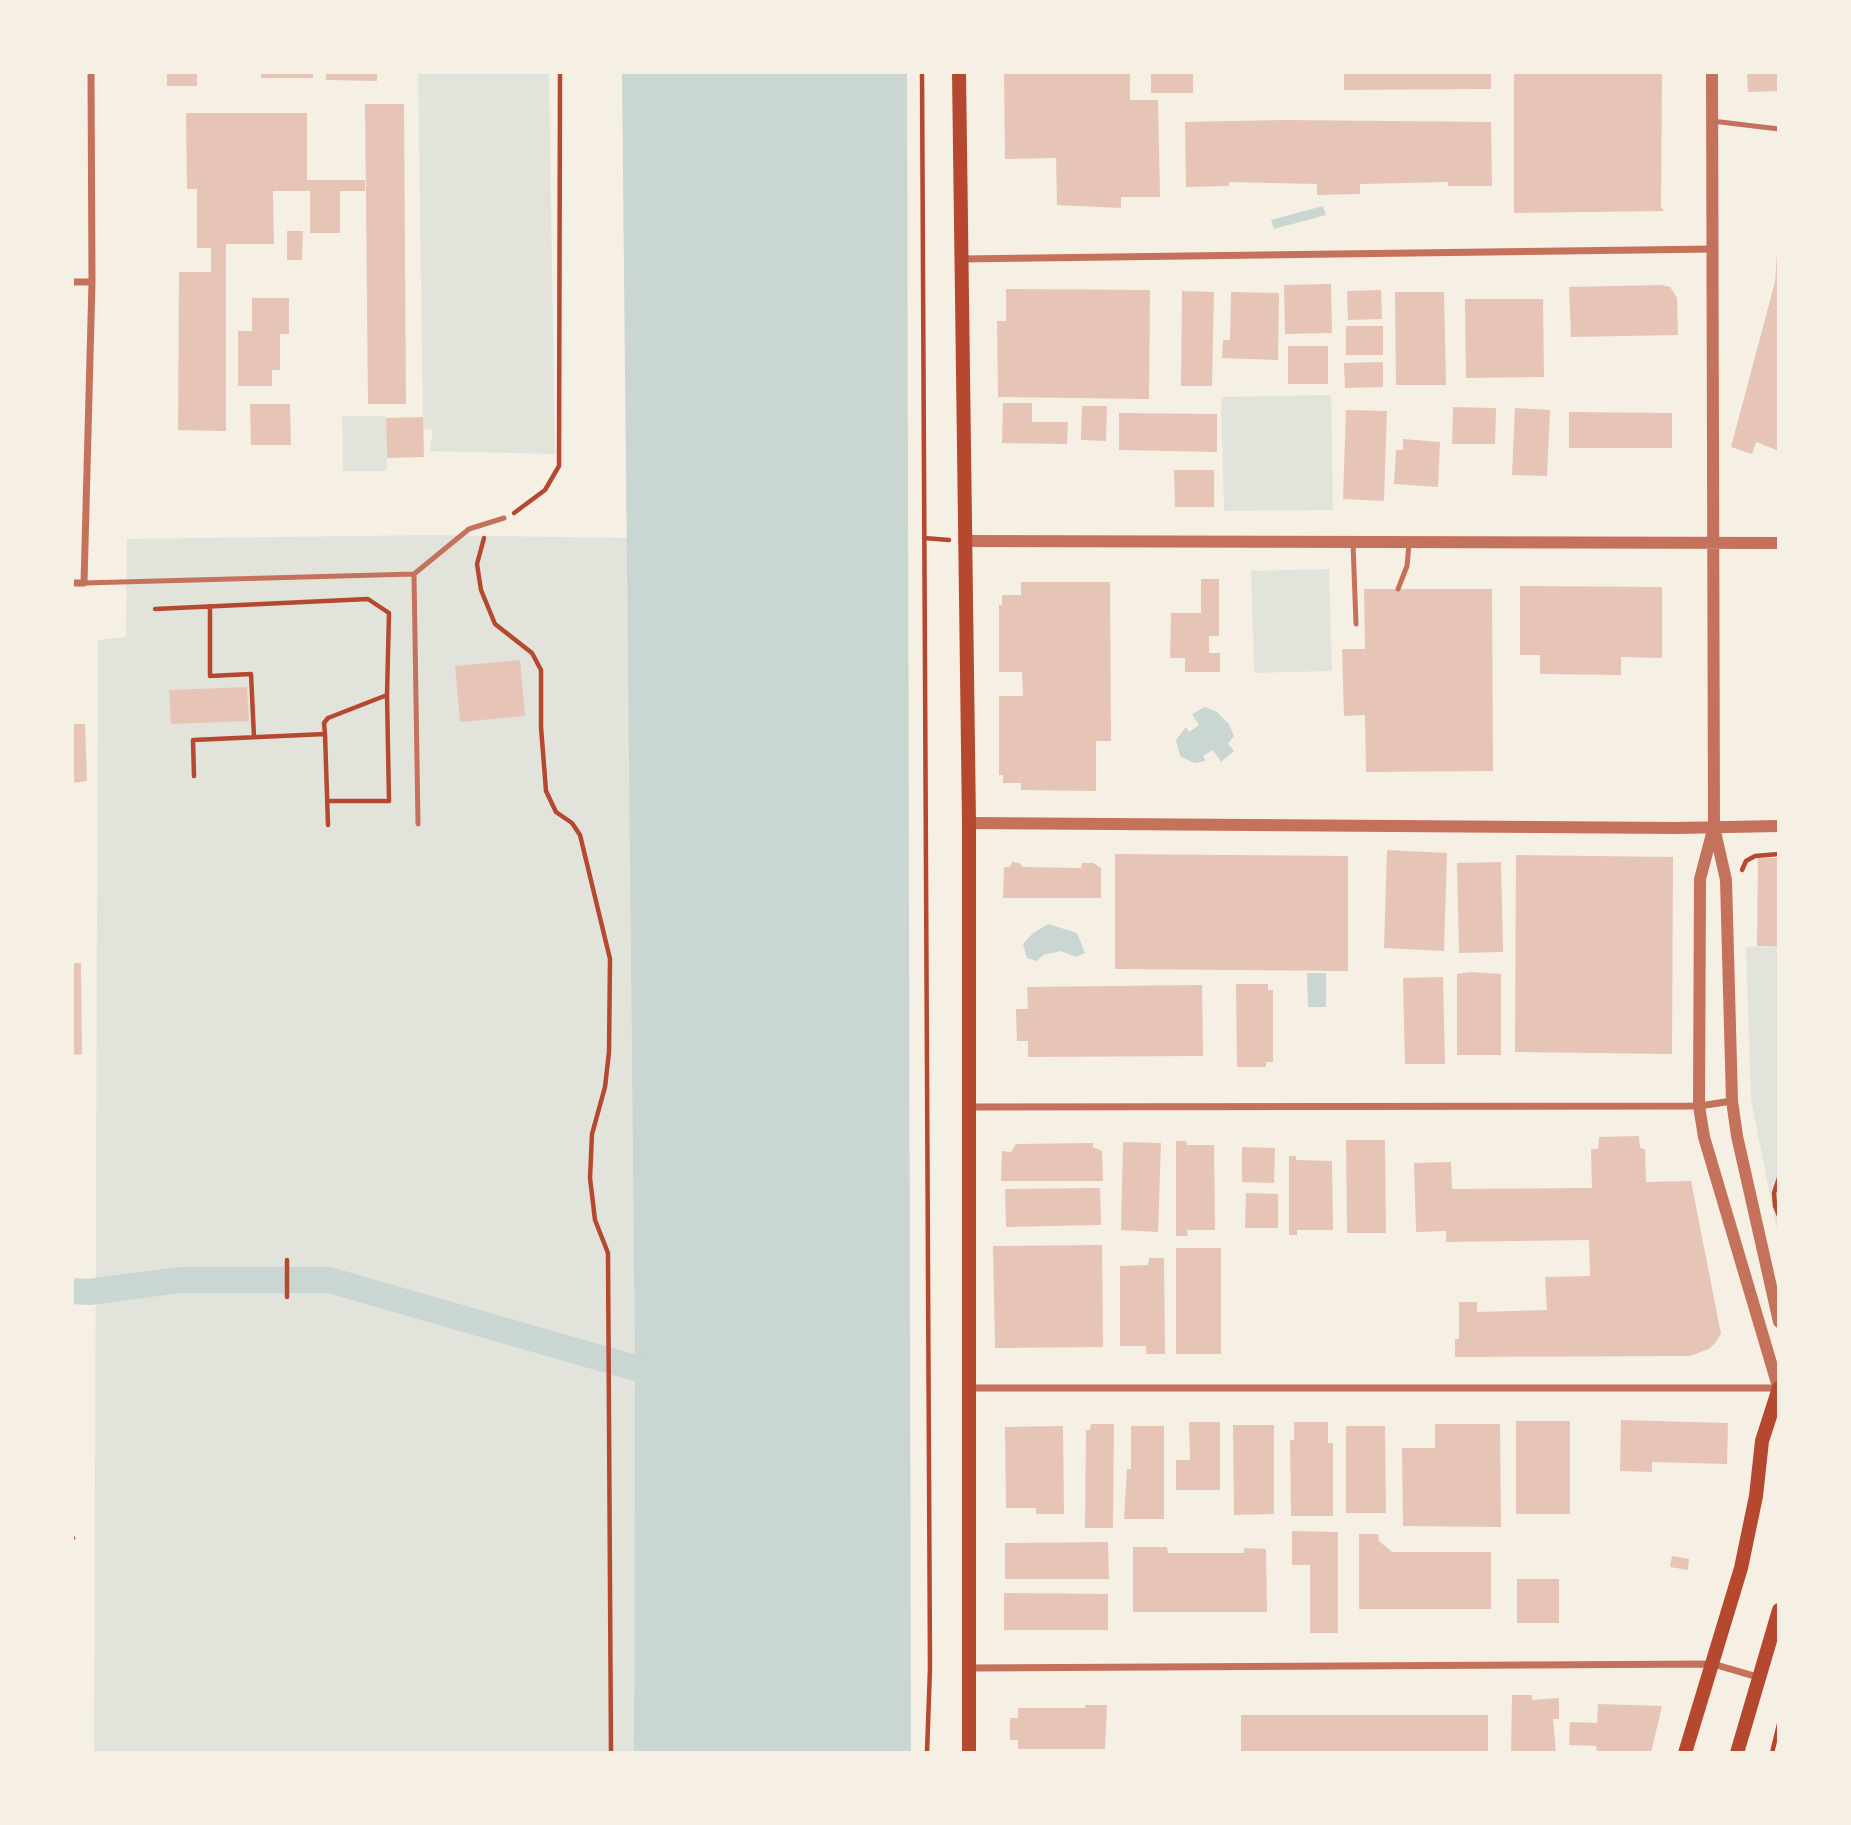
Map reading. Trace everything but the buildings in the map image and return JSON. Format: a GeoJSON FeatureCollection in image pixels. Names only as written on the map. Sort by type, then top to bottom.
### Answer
{"type":"FeatureCollection","features":[{"type":"Feature","properties":{"kind":"main road"},"geometry":{"type":"LineString","coordinates":[[959,72],[969,823],[969,1753]]}},
{"type":"Feature","properties":{"kind":"main road"},"geometry":{"type":"LineString","coordinates":[[1685,1753],[1741,1568],[1756,1496],[1762,1441],[1779,1388]]}},
{"type":"Feature","properties":{"kind":"main road"},"geometry":{"type":"LineString","coordinates":[[1737,1753],[1779,1610]]}},
{"type":"Feature","properties":{"kind":"street"},"geometry":{"type":"LineString","coordinates":[[72,583],[84,583],[92,282],[91,72]]}},
{"type":"Feature","properties":{"kind":"street"},"geometry":{"type":"LineString","coordinates":[[1712,72],[1714,827],[1726,880],[1732,1101],[1737,1136],[1779,1322]]}},
{"type":"Feature","properties":{"kind":"street"},"geometry":{"type":"LineString","coordinates":[[960,259],[1713,249]]}},
{"type":"Feature","properties":{"kind":"street"},"geometry":{"type":"LineString","coordinates":[[72,282],[92,282]]}},
{"type":"Feature","properties":{"kind":"street"},"geometry":{"type":"LineString","coordinates":[[964,541],[1779,543]]}},
{"type":"Feature","properties":{"kind":"street"},"geometry":{"type":"LineString","coordinates":[[969,823],[1779,826]]}},
{"type":"Feature","properties":{"kind":"street"},"geometry":{"type":"LineString","coordinates":[[967,1388],[1779,1388],[1704,1137],[1699,1106],[1700,879],[1714,827]]}},
{"type":"Feature","properties":{"kind":"street"},"geometry":{"type":"LineString","coordinates":[[967,1107],[1699,1106],[1732,1101]]}},
{"type":"Feature","properties":{"kind":"street"},"geometry":{"type":"LineString","coordinates":[[970,1668],[1713,1664],[1761,1678]]}},
{"type":"Feature","properties":{"kind":"lane"},"geometry":{"type":"LineString","coordinates":[[1712,121],[1779,129]]}},
{"type":"Feature","properties":{"kind":"lane"},"geometry":{"type":"LineString","coordinates":[[84,583],[414,574],[469,529],[504,518]]}},
{"type":"Feature","properties":{"kind":"lane"},"geometry":{"type":"LineString","coordinates":[[1353,543],[1356,624]]}},
{"type":"Feature","properties":{"kind":"lane"},"geometry":{"type":"LineString","coordinates":[[1398,589],[1408,566],[1409,544]]}},
{"type":"Feature","properties":{"kind":"lane"},"geometry":{"type":"LineString","coordinates":[[414,574],[418,824]]}},
{"type":"Feature","properties":{"kind":"path"},"geometry":{"type":"LineString","coordinates":[[560,72],[559,466],[535,500],[492,526],[479,550],[478,577],[495,624],[532,653],[541,670],[541,727],[546,792],[556,812],[572,823],[580,835],[610,959],[609,1052],[605,1087],[592,1134],[590,1178],[595,1220],[608,1253],[611,1331],[611,1753]]}},
{"type":"Feature","properties":{"kind":"path"},"geometry":{"type":"LineString","coordinates":[[922,72],[930,1668],[926,1753]]}},
{"type":"Feature","properties":{"kind":"path"},"geometry":{"type":"LineString","coordinates":[[155,609],[368,599],[389,613],[389,801],[328,801]]}},
{"type":"Feature","properties":{"kind":"path"},"geometry":{"type":"LineString","coordinates":[[210,606],[210,676],[251,674],[254,737]]}},
{"type":"Feature","properties":{"kind":"path"},"geometry":{"type":"LineString","coordinates":[[328,825],[324,723],[328,718],[387,695]]}},
{"type":"Feature","properties":{"kind":"path"},"geometry":{"type":"LineString","coordinates":[[194,776],[193,740],[326,734]]}},
{"type":"Feature","properties":{"kind":"path"},"geometry":{"type":"LineString","coordinates":[[1779,1178],[1779,1216]]}},
{"type":"Feature","properties":{"kind":"path"},"geometry":{"type":"LineString","coordinates":[[287,1260],[287,1297]]}},
{"type":"Feature","properties":{"kind":"path"},"geometry":{"type":"LineString","coordinates":[[1772,1753],[1779,1724]]}},
{"type":"Feature","properties":{"kind":"shaded area"},"geometry":{"type":"Polygon","coordinates":[[[418,72],[549,72],[555,454],[430,451],[433,430],[423,429],[418,72]]]}},
{"type":"Feature","properties":{"kind":"shaded area"},"geometry":{"type":"Polygon","coordinates":[[[622,72],[907,72],[911,1753],[634,1753],[635,1368],[622,72]]]}},
{"type":"Feature","properties":{"kind":"shaded area"},"geometry":{"type":"Polygon","coordinates":[[[1323,206],[1326,215],[1274,229],[1271,220],[1323,206]]]}},
{"type":"Feature","properties":{"kind":"shaded area"},"geometry":{"type":"Polygon","coordinates":[[[1331,395],[1333,510],[1224,511],[1221,397],[1331,395]]]}},
{"type":"Feature","properties":{"kind":"shaded area"},"geometry":{"type":"Polygon","coordinates":[[[342,416],[386,416],[387,471],[343,471],[342,416]]]}},
{"type":"Feature","properties":{"kind":"shaded area"},"geometry":{"type":"Polygon","coordinates":[[[428,535],[627,538],[635,1368],[634,1753],[94,1753],[98,640],[126,637],[127,539],[428,535]]]}},
{"type":"Feature","properties":{"kind":"shaded area"},"geometry":{"type":"Polygon","coordinates":[[[1329,569],[1332,671],[1254,673],[1251,571],[1329,569]]]}},
{"type":"Feature","properties":{"kind":"shaded area"},"geometry":{"type":"Polygon","coordinates":[[[1205,707],[1217,712],[1229,724],[1234,736],[1228,744],[1234,751],[1221,762],[1213,750],[1203,756],[1206,761],[1194,763],[1180,756],[1176,740],[1186,727],[1189,732],[1199,725],[1192,714],[1205,707]]]}},
{"type":"Feature","properties":{"kind":"shaded area"},"geometry":{"type":"Polygon","coordinates":[[[1048,924],[1077,933],[1085,953],[1076,957],[1061,951],[1043,955],[1037,961],[1027,958],[1023,944],[1032,934],[1048,924]]]}},
{"type":"Feature","properties":{"kind":"shaded area"},"geometry":{"type":"Polygon","coordinates":[[[1779,946],[1779,1240],[1751,1100],[1746,947],[1779,946]]]}},
{"type":"Feature","properties":{"kind":"shaded area"},"geometry":{"type":"Polygon","coordinates":[[[1307,973],[1326,973],[1326,1007],[1308,1007],[1307,973]]]}},
{"type":"Feature","properties":{"kind":"waterway"},"geometry":{"type":"LineString","coordinates":[[72,1291],[89,1292],[179,1280],[329,1280],[635,1368]]}}]}
